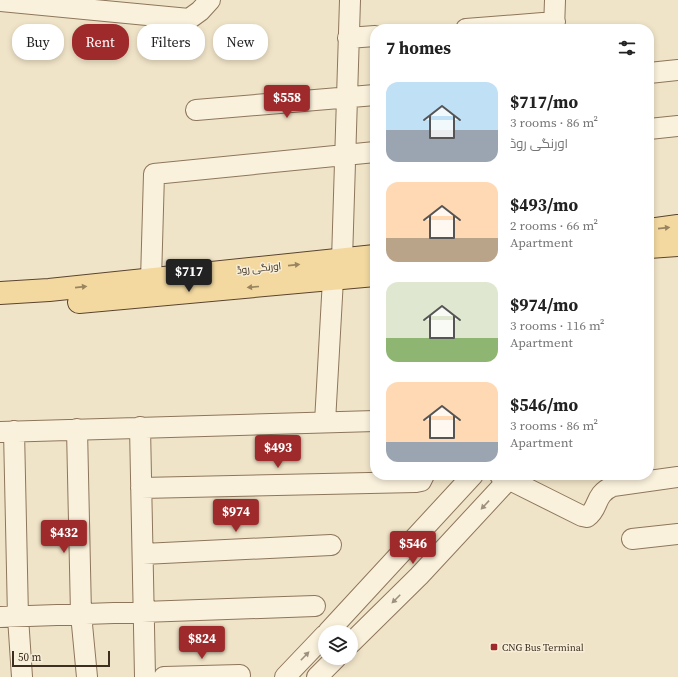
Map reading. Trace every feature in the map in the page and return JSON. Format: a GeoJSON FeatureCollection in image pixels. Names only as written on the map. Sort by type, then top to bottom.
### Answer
{"type":"FeatureCollection","features":[{"type":"Feature","properties":{"kind":"main road"},"geometry":{"type":"LineString","coordinates":[[654,229],[678,226]]}},
{"type":"Feature","properties":{"kind":"main road"},"geometry":{"type":"LineString","coordinates":[[654,247],[678,244]]}},
{"type":"Feature","properties":{"kind":"main road","name":"اورنگی روڈ"},"geometry":{"type":"LineString","coordinates":[[0,307],[88,301],[338,269],[370,258]]}},
{"type":"Feature","properties":{"kind":"main road","name":"اورنگی روڈ"},"geometry":{"type":"LineString","coordinates":[[0,293],[49,290],[151,280],[338,269],[370,274]]}},
{"type":"Feature","properties":{"kind":"street"},"geometry":{"type":"LineString","coordinates":[[0,1],[189,19],[200,12],[210,0]]}},
{"type":"Feature","properties":{"kind":"street"},"geometry":{"type":"LineString","coordinates":[[325,422],[338,269],[345,154],[350,0]]}},
{"type":"Feature","properties":{"kind":"street"},"geometry":{"type":"LineString","coordinates":[[554,24],[555,0]]}},
{"type":"Feature","properties":{"kind":"street"},"geometry":{"type":"LineString","coordinates":[[348,38],[370,36]]}},
{"type":"Feature","properties":{"kind":"street"},"geometry":{"type":"LineString","coordinates":[[654,72],[678,70]]}},
{"type":"Feature","properties":{"kind":"street"},"geometry":{"type":"LineString","coordinates":[[196,110],[370,96]]}},
{"type":"Feature","properties":{"kind":"street"},"geometry":{"type":"LineString","coordinates":[[654,128],[678,126]]}},
{"type":"Feature","properties":{"kind":"street"},"geometry":{"type":"LineString","coordinates":[[151,280],[154,174],[370,152]]}},
{"type":"Feature","properties":{"kind":"street"},"geometry":{"type":"LineString","coordinates":[[22,677],[9,617],[7,431],[370,421]]}},
{"type":"Feature","properties":{"kind":"street"},"geometry":{"type":"LineString","coordinates":[[140,427],[144,677]]}},
{"type":"Feature","properties":{"kind":"street"},"geometry":{"type":"LineString","coordinates":[[77,429],[81,614],[87,677]]}},
{"type":"Feature","properties":{"kind":"street"},"geometry":{"type":"LineString","coordinates":[[514,480],[582,516],[587,516],[591,514],[601,493],[613,486],[678,477]]}},
{"type":"Feature","properties":{"kind":"street"},"geometry":{"type":"LineString","coordinates":[[142,488],[416,482],[422,480]]}},
{"type":"Feature","properties":{"kind":"street"},"geometry":{"type":"LineString","coordinates":[[334,625],[468,480]]}},
{"type":"Feature","properties":{"kind":"street"},"geometry":{"type":"LineString","coordinates":[[358,636],[419,576],[503,480]]}},
{"type":"Feature","properties":{"kind":"street"},"geometry":{"type":"LineString","coordinates":[[632,539],[678,534]]}},
{"type":"Feature","properties":{"kind":"street"},"geometry":{"type":"LineString","coordinates":[[143,554],[331,545]]}},
{"type":"Feature","properties":{"kind":"street"},"geometry":{"type":"LineString","coordinates":[[9,617],[315,606]]}},
{"type":"Feature","properties":{"kind":"street"},"geometry":{"type":"LineString","coordinates":[[285,677],[318,642]]}},
{"type":"Feature","properties":{"kind":"street"},"geometry":{"type":"LineString","coordinates":[[317,677],[329,665]]}},
{"type":"Feature","properties":{"kind":"street"},"geometry":{"type":"LineString","coordinates":[[164,677],[240,675]]}},
{"type":"Feature","properties":{"kind":"place","name":"CNG Bus Terminal"},"geometry":{"type":"Point","coordinates":[494,647]}}]}
